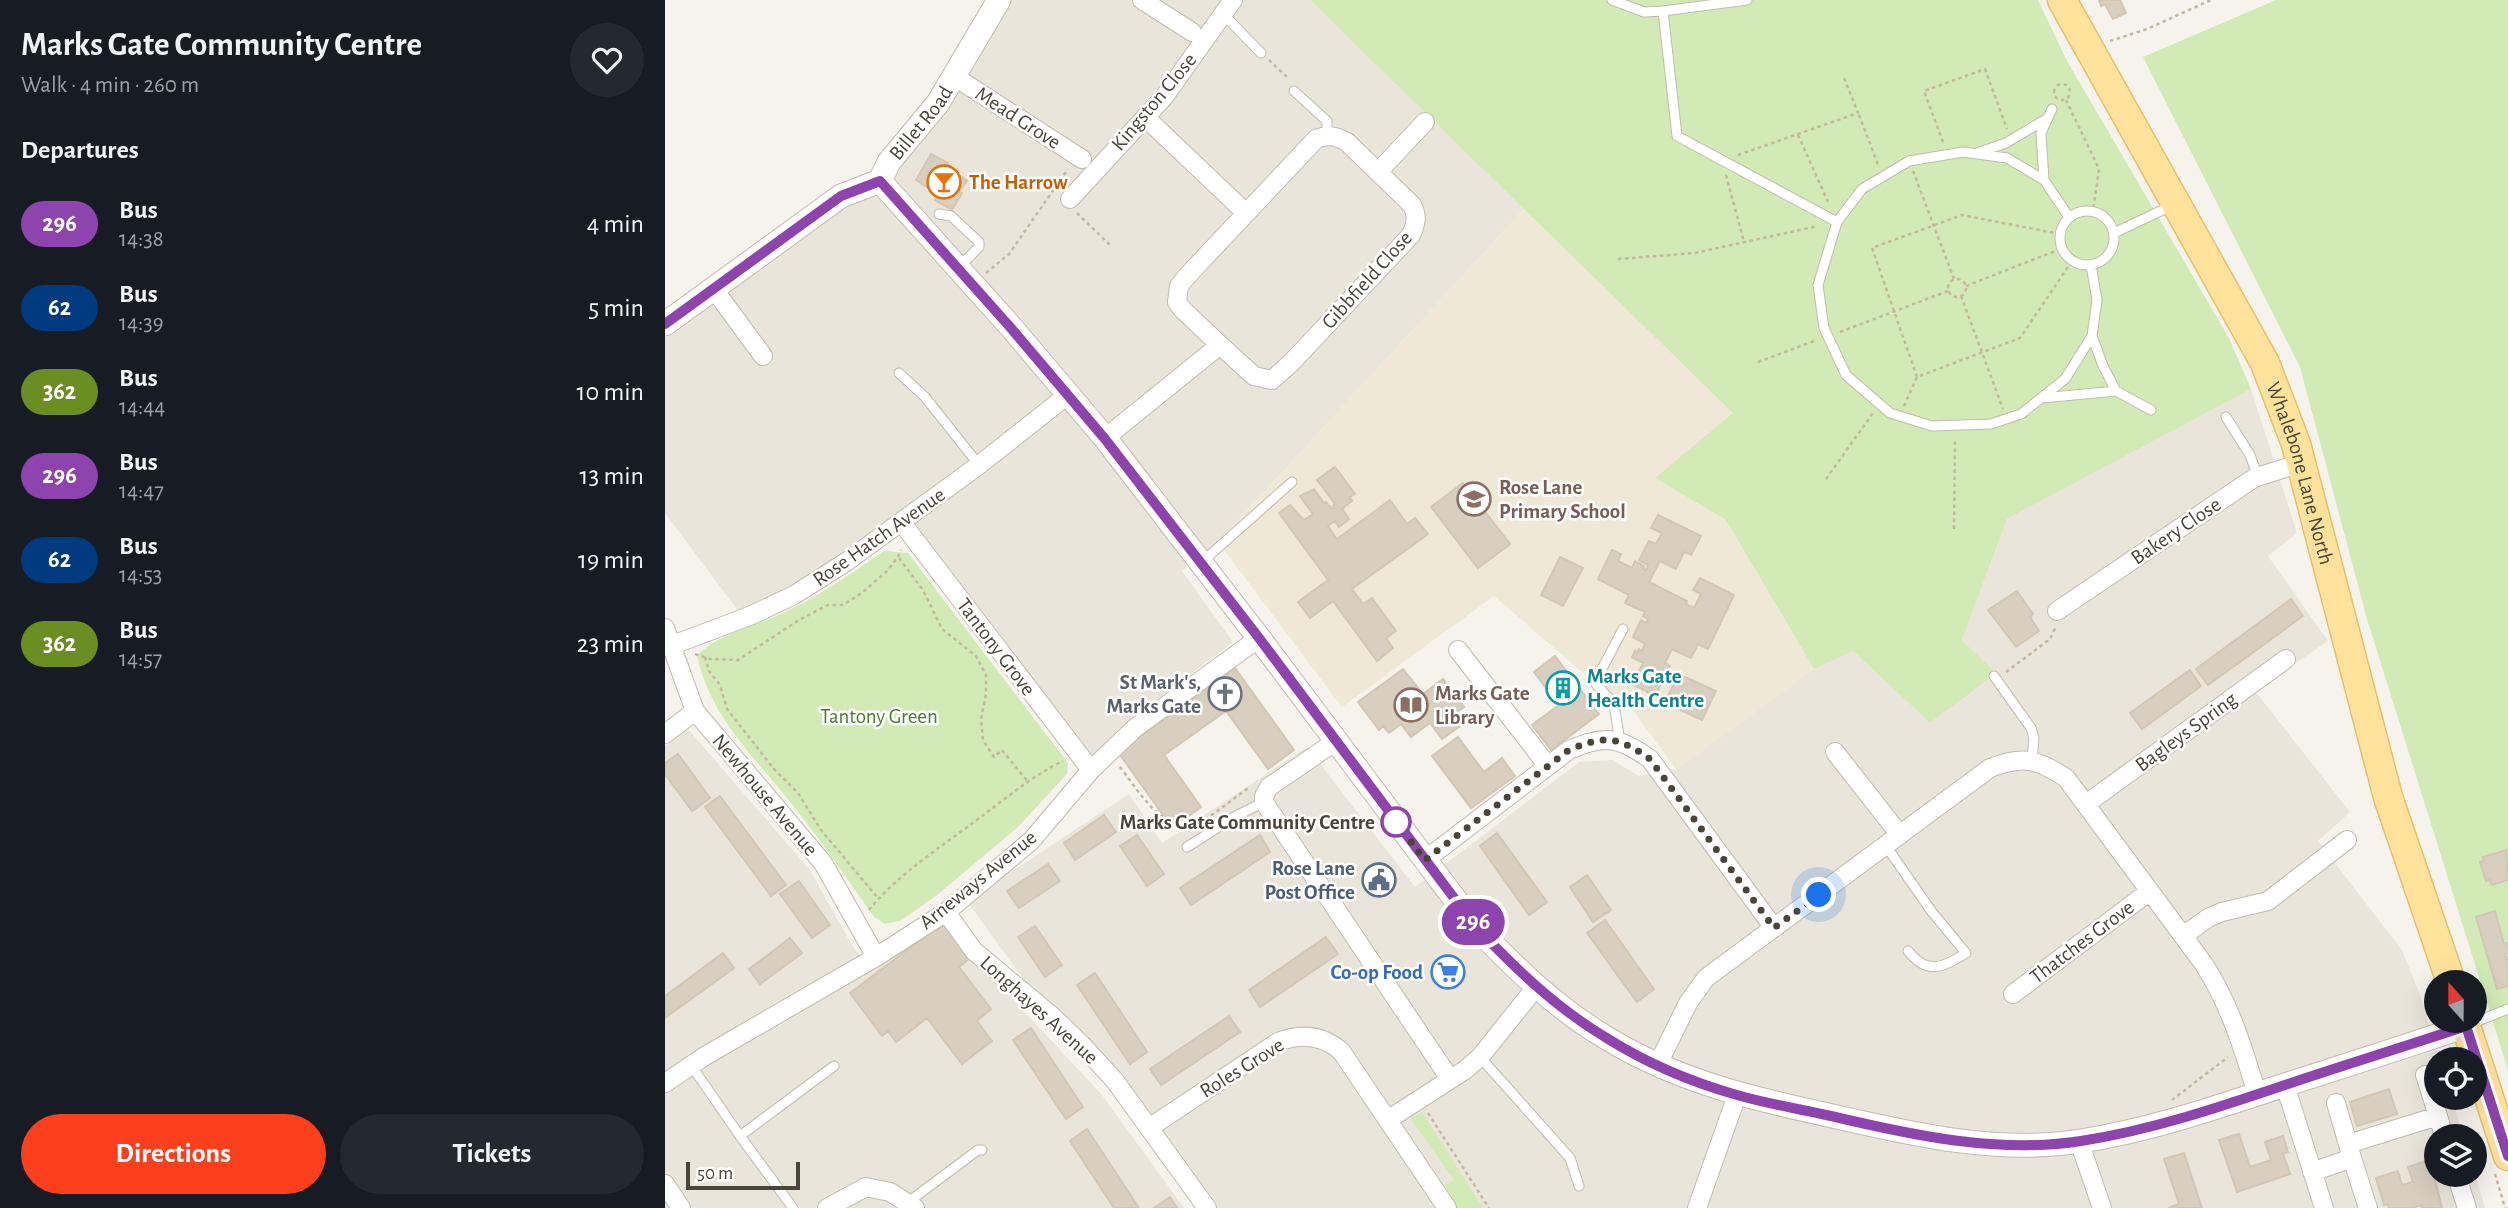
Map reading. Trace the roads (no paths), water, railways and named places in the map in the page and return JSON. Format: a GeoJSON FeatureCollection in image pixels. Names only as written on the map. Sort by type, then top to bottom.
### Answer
{"type":"FeatureCollection","features":[{"type":"Feature","properties":{"kind":"main road","name":"Whalebone Lane North"},"geometry":{"type":"LineString","coordinates":[[2062,0],[2265,363],[2296,444],[2388,797],[2447,970]]}},
{"type":"Feature","properties":{"kind":"main road"},"geometry":{"type":"LineString","coordinates":[[2468,1033],[2508,1156]]}},
{"type":"Feature","properties":{"kind":"street","name":"Billet Road"},"geometry":{"type":"LineString","coordinates":[[665,324],[841,196],[880,181],[890,162],[938,103],[999,0]]}},
{"type":"Feature","properties":{"kind":"street"},"geometry":{"type":"LineString","coordinates":[[1142,0],[1192,32]]}},
{"type":"Feature","properties":{"kind":"street","name":"Kingston Close"},"geometry":{"type":"LineString","coordinates":[[1068,202],[1146,118],[1228,7]]}},
{"type":"Feature","properties":{"kind":"street","name":"Mead Grove"},"geometry":{"type":"LineString","coordinates":[[955,77],[1080,157]]}},
{"type":"Feature","properties":{"kind":"street"},"geometry":{"type":"LineString","coordinates":[[1146,118],[1246,213]]}},
{"type":"Feature","properties":{"kind":"street"},"geometry":{"type":"LineString","coordinates":[[1378,172],[1425,122]]}},
{"type":"Feature","properties":{"kind":"street","name":"Gibbfield Close"},"geometry":{"type":"LineString","coordinates":[[1327,135],[1347,142],[1412,205],[1416,212],[1416,224],[1411,235],[1292,362],[1272,380],[1254,376],[1182,309],[1177,302],[1179,286],[1308,146],[1327,135]]}},
{"type":"Feature","properties":{"kind":"street"},"geometry":{"type":"LineString","coordinates":[[880,181],[1069,394],[1105,439],[1259,638],[1475,926],[1536,987],[1566,1012],[1605,1038],[1657,1066],[1737,1095],[1874,1126],[1971,1142],[2022,1144],[2079,1141],[2155,1125],[2285,1085],[2436,1033]]}},
{"type":"Feature","properties":{"kind":"street"},"geometry":{"type":"LineString","coordinates":[[713,288],[763,356]]}},
{"type":"Feature","properties":{"kind":"street"},"geometry":{"type":"LineString","coordinates":[[1105,439],[1220,345]]}},
{"type":"Feature","properties":{"kind":"street","name":"Rose Hatch Avenue"},"geometry":{"type":"LineString","coordinates":[[670,646],[752,615],[794,595],[905,526],[1069,394]]}},
{"type":"Feature","properties":{"kind":"street","name":"Bakery Close"},"geometry":{"type":"LineString","coordinates":[[2058,617],[2258,477],[2301,463]]}},
{"type":"Feature","properties":{"kind":"street","name":"Tantony Grove"},"geometry":{"type":"LineString","coordinates":[[905,526],[1091,770]]}},
{"type":"Feature","properties":{"kind":"street","name":"Newhouse Avenue"},"geometry":{"type":"LineString","coordinates":[[665,628],[695,711],[823,863],[876,957]]}},
{"type":"Feature","properties":{"kind":"street","name":"Arneways Avenue"},"geometry":{"type":"LineString","coordinates":[[665,1083],[946,912],[1031,841],[1091,770],[1135,728],[1259,638]]}},
{"type":"Feature","properties":{"kind":"street"},"geometry":{"type":"LineString","coordinates":[[1458,650],[1548,766]]}},
{"type":"Feature","properties":{"kind":"street","name":"Bagleys Spring"},"geometry":{"type":"LineString","coordinates":[[2086,804],[2286,659]]}},
{"type":"Feature","properties":{"kind":"street"},"geometry":{"type":"LineString","coordinates":[[665,734],[695,711]]}},
{"type":"Feature","properties":{"kind":"street"},"geometry":{"type":"LineString","coordinates":[[1425,860],[1569,750],[1591,740],[1614,740],[1633,747],[1650,759],[1774,928]]}},
{"type":"Feature","properties":{"kind":"street"},"geometry":{"type":"LineString","coordinates":[[1336,741],[1269,787],[1264,802],[1450,1079]]}},
{"type":"Feature","properties":{"kind":"street"},"geometry":{"type":"LineString","coordinates":[[1835,752],[1893,840]]}},
{"type":"Feature","properties":{"kind":"street"},"geometry":{"type":"LineString","coordinates":[[1657,1066],[1688,1003],[1706,978],[1990,768],[2007,762],[2032,760]]}},
{"type":"Feature","properties":{"kind":"street","name":"Thatches Grove"},"geometry":{"type":"LineString","coordinates":[[2032,760],[2066,778],[2219,987],[2229,1008],[2257,1094]]}},
{"type":"Feature","properties":{"kind":"street"},"geometry":{"type":"LineString","coordinates":[[2183,936],[2208,918],[2222,912],[2268,901],[2347,840]]}},
{"type":"Feature","properties":{"kind":"street","name":"Thatches Grove"},"geometry":{"type":"LineString","coordinates":[[2013,994],[2150,891]]}},
{"type":"Feature","properties":{"kind":"street","name":"Longhayes Avenue"},"geometry":{"type":"LineString","coordinates":[[946,912],[974,951],[1053,1017],[1115,1081],[1207,1208]]}},
{"type":"Feature","properties":{"kind":"street"},"geometry":{"type":"LineString","coordinates":[[1389,1119],[1480,1057],[1536,987]]}},
{"type":"Feature","properties":{"kind":"street","name":"Roles Grove"},"geometry":{"type":"LineString","coordinates":[[1149,1128],[1270,1047],[1289,1038],[1301,1036],[1325,1040],[1341,1051],[1447,1208]]}},
{"type":"Feature","properties":{"kind":"street"},"geometry":{"type":"LineString","coordinates":[[2285,1085],[2324,1208]]}},
{"type":"Feature","properties":{"kind":"street"},"geometry":{"type":"LineString","coordinates":[[1697,1208],[1737,1095]]}},
{"type":"Feature","properties":{"kind":"street"},"geometry":{"type":"LineString","coordinates":[[2336,1103],[2368,1208]]}},
{"type":"Feature","properties":{"kind":"street"},"geometry":{"type":"LineString","coordinates":[[2436,1110],[2440,1124]]}},
{"type":"Feature","properties":{"kind":"street"},"geometry":{"type":"LineString","coordinates":[[2312,1172],[2350,1151],[2438,1116]]}},
{"type":"Feature","properties":{"kind":"street"},"geometry":{"type":"LineString","coordinates":[[2079,1141],[2102,1208]]}},
{"type":"Feature","properties":{"kind":"street"},"geometry":{"type":"LineString","coordinates":[[665,1184],[681,1208]]}},
{"type":"Feature","properties":{"kind":"street"},"geometry":{"type":"LineString","coordinates":[[827,1208],[866,1187],[890,1192],[911,1205]]}},
{"type":"Feature","properties":{"kind":"street"},"geometry":{"type":"LineString","coordinates":[[2460,1187],[2467,1208]]}},
{"type":"Feature","properties":{"kind":"lane"},"geometry":{"type":"LineString","coordinates":[[1612,0],[1644,12],[1747,0]]}},
{"type":"Feature","properties":{"kind":"lane"},"geometry":{"type":"LineString","coordinates":[[1228,7],[1261,52]]}},
{"type":"Feature","properties":{"kind":"lane"},"geometry":{"type":"LineString","coordinates":[[1664,11],[1677,136],[1837,222]]}},
{"type":"Feature","properties":{"kind":"lane"},"geometry":{"type":"LineString","coordinates":[[1294,91],[1327,121],[1327,135]]}},
{"type":"Feature","properties":{"kind":"lane"},"geometry":{"type":"LineString","coordinates":[[1976,154],[2011,140],[2050,114],[2041,132],[2044,180]]}},
{"type":"Feature","properties":{"kind":"lane"},"geometry":{"type":"LineString","coordinates":[[2069,217],[2044,180],[2007,158],[1963,152],[1909,161],[1863,189],[1837,222],[1818,285],[1824,328],[1846,375],[1891,413],[1932,426],[1991,425],[2021,414],[2064,379],[2092,335],[2097,300],[2091,265]]}},
{"type":"Feature","properties":{"kind":"lane"},"geometry":{"type":"LineString","coordinates":[[2114,233],[2175,204]]}},
{"type":"Feature","properties":{"kind":"lane"},"geometry":{"type":"LineString","coordinates":[[2093,211],[2107,219],[2114,233],[2114,246],[2102,261],[2091,265],[2072,261],[2063,248],[2060,234],[2069,217],[2078,212],[2093,211]]}},
{"type":"Feature","properties":{"kind":"lane"},"geometry":{"type":"LineString","coordinates":[[939,214],[951,216],[979,242],[979,247],[957,269]]}},
{"type":"Feature","properties":{"kind":"lane"},"geometry":{"type":"LineString","coordinates":[[2092,335],[2103,366],[2116,391]]}},
{"type":"Feature","properties":{"kind":"lane"},"geometry":{"type":"LineString","coordinates":[[899,373],[925,397],[979,465]]}},
{"type":"Feature","properties":{"kind":"lane"},"geometry":{"type":"LineString","coordinates":[[2040,398],[2116,391],[2151,410]]}},
{"type":"Feature","properties":{"kind":"lane"},"geometry":{"type":"LineString","coordinates":[[2226,417],[2250,455],[2258,477]]}},
{"type":"Feature","properties":{"kind":"lane"},"geometry":{"type":"LineString","coordinates":[[1201,564],[1292,482]]}},
{"type":"Feature","properties":{"kind":"lane"},"geometry":{"type":"LineString","coordinates":[[1620,742],[1614,704],[1596,684],[1596,680],[1623,629]]}},
{"type":"Feature","properties":{"kind":"lane"},"geometry":{"type":"LineString","coordinates":[[1996,678],[2031,728],[2032,760]]}},
{"type":"Feature","properties":{"kind":"lane"},"geometry":{"type":"LineString","coordinates":[[1187,847],[1264,802]]}},
{"type":"Feature","properties":{"kind":"lane"},"geometry":{"type":"LineString","coordinates":[[1893,840],[1932,912],[1966,953],[1949,964],[1938,967],[1915,961],[1907,951]]}},
{"type":"Feature","properties":{"kind":"lane"},"geometry":{"type":"LineString","coordinates":[[2487,1016],[2508,1009]]}},
{"type":"Feature","properties":{"kind":"lane"},"geometry":{"type":"LineString","coordinates":[[1480,1057],[1570,1158],[1579,1186]]}},
{"type":"Feature","properties":{"kind":"lane"},"geometry":{"type":"LineString","coordinates":[[691,1065],[793,1208]]}},
{"type":"Feature","properties":{"kind":"lane"},"geometry":{"type":"LineString","coordinates":[[740,1136],[834,1066]]}},
{"type":"Feature","properties":{"kind":"lane"},"geometry":{"type":"LineString","coordinates":[[911,1205],[978,1150],[982,1150]]}},
{"type":"Feature","properties":{"kind":"place","name":"The Harrow"},"geometry":{"type":"Point","coordinates":[944,182]}},
{"type":"Feature","properties":{"kind":"place","name":"Rose Lane Primary School"},"geometry":{"type":"Point","coordinates":[1474,499]}},
{"type":"Feature","properties":{"kind":"place","name":"Marks Gate Health Centre"},"geometry":{"type":"Point","coordinates":[1563,688]}},
{"type":"Feature","properties":{"kind":"place","name":"St Mark's, Marks Gate"},"geometry":{"type":"Point","coordinates":[1225,694]}},
{"type":"Feature","properties":{"kind":"place","name":"Marks Gate Library"},"geometry":{"type":"Point","coordinates":[1411,705]}},
{"type":"Feature","properties":{"kind":"place","name":"Marks Gate Community Centre"},"geometry":{"type":"Point","coordinates":[1396,822]}},
{"type":"Feature","properties":{"kind":"place","name":"Rose Lane Post Office"},"geometry":{"type":"Point","coordinates":[1379,880]}},
{"type":"Feature","properties":{"kind":"place","name":"Co-op Food"},"geometry":{"type":"Point","coordinates":[1448,972]}},
{"type":"Feature","properties":{"kind":"park label","name":"Tantony Green"},"geometry":{"type":"Point","coordinates":[879,716]}}]}
